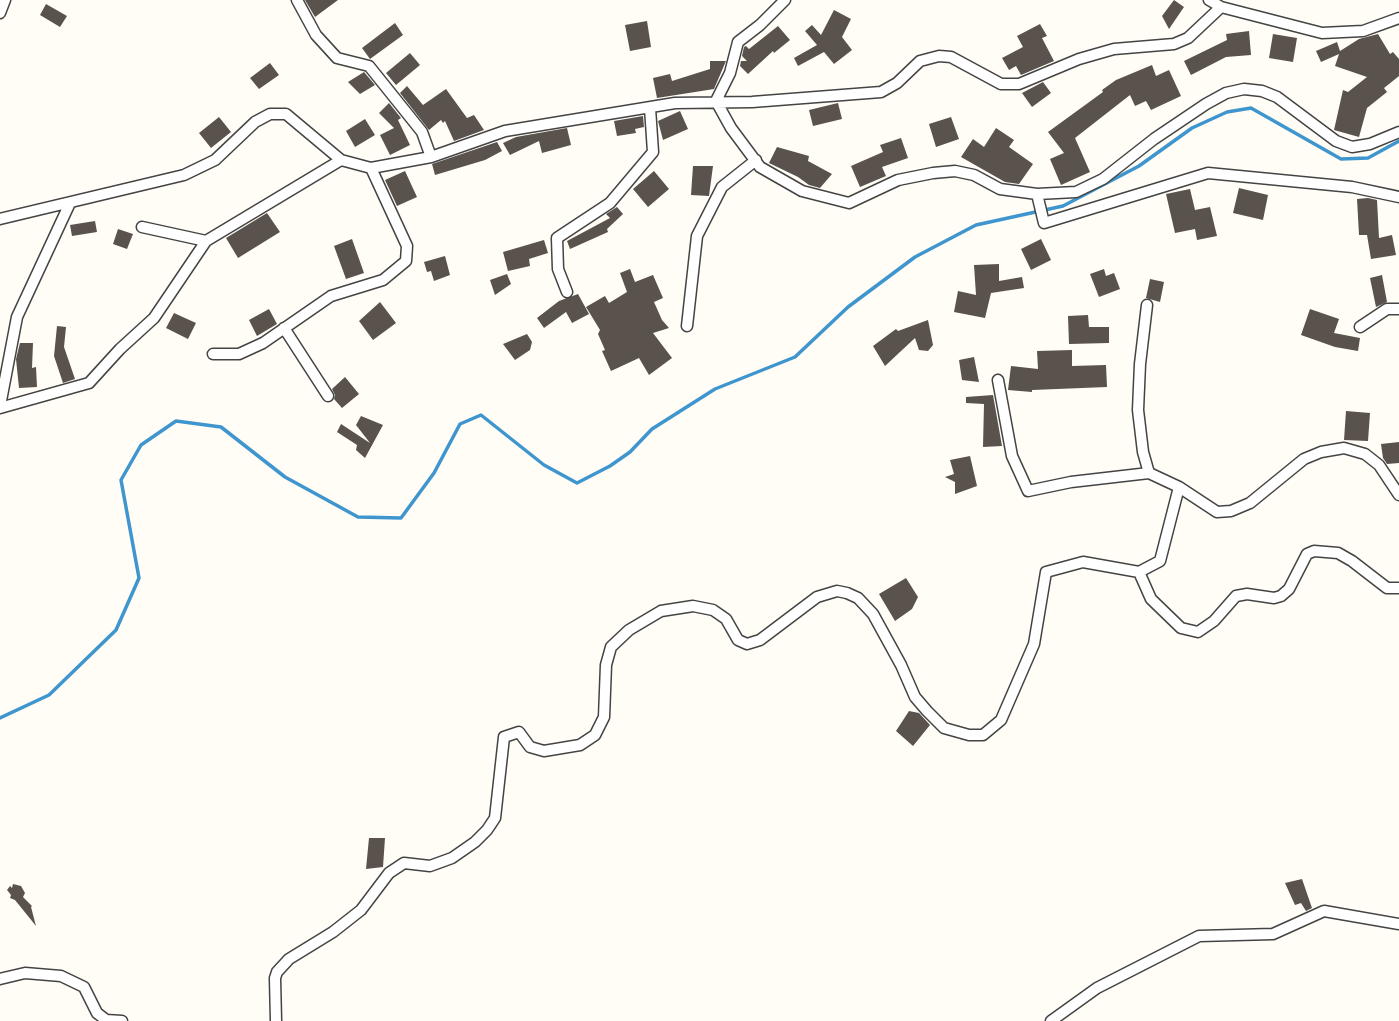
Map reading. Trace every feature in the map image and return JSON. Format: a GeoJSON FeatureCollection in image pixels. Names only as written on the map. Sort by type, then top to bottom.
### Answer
{"type":"FeatureCollection","features":[{"type":"Feature","properties":{"kind":"street"},"geometry":{"type":"LineString","coordinates":[[0,13],[5,0]]}},
{"type":"Feature","properties":{"kind":"street"},"geometry":{"type":"LineString","coordinates":[[297,0],[316,35],[337,58],[369,65],[422,132],[431,157]]}},
{"type":"Feature","properties":{"kind":"street"},"geometry":{"type":"LineString","coordinates":[[716,101],[730,73],[738,42],[785,0]]}},
{"type":"Feature","properties":{"kind":"street"},"geometry":{"type":"LineString","coordinates":[[1209,0],[1221,8],[1322,33],[1363,30],[1399,18]]}},
{"type":"Feature","properties":{"kind":"street"},"geometry":{"type":"LineString","coordinates":[[0,219],[184,175],[215,160],[246,130],[271,114],[286,114],[341,160],[370,168],[431,157],[505,131],[674,103],[752,102],[881,92],[897,83],[920,61],[939,55],[951,57],[1001,84],[1019,84],[1080,59],[1114,49],[1174,44],[1188,38],[1221,8]]}},
{"type":"Feature","properties":{"kind":"street"},"geometry":{"type":"LineString","coordinates":[[716,101],[731,128],[760,167],[802,191],[849,203],[898,180],[956,171],[974,175],[1000,189],[1037,194],[1076,192],[1088,187],[1206,104],[1226,93],[1244,89],[1262,91],[1277,97],[1336,141],[1352,147],[1370,144],[1399,132]]}},
{"type":"Feature","properties":{"kind":"street"},"geometry":{"type":"LineString","coordinates":[[567,292],[558,269],[557,238],[610,203],[653,152],[650,108]]}},
{"type":"Feature","properties":{"kind":"street"},"geometry":{"type":"LineString","coordinates":[[70,203],[17,317],[0,407],[89,383],[120,349],[154,318],[206,241],[341,160]]}},
{"type":"Feature","properties":{"kind":"street"},"geometry":{"type":"LineString","coordinates":[[687,326],[697,236],[722,187],[757,160]]}},
{"type":"Feature","properties":{"kind":"street"},"geometry":{"type":"LineString","coordinates":[[213,354],[239,354],[263,343],[331,296],[383,280],[406,261],[407,246],[370,168]]}},
{"type":"Feature","properties":{"kind":"street"},"geometry":{"type":"LineString","coordinates":[[1037,194],[1044,223],[1208,173],[1352,187],[1399,197]]}},
{"type":"Feature","properties":{"kind":"street"},"geometry":{"type":"LineString","coordinates":[[142,227],[206,241]]}},
{"type":"Feature","properties":{"kind":"street"},"geometry":{"type":"LineString","coordinates":[[1147,305],[1138,410],[1143,452],[1149,473]]}},
{"type":"Feature","properties":{"kind":"street"},"geometry":{"type":"LineString","coordinates":[[1360,327],[1387,309],[1399,309]]}},
{"type":"Feature","properties":{"kind":"street"},"geometry":{"type":"LineString","coordinates":[[284,328],[328,396]]}},
{"type":"Feature","properties":{"kind":"street"},"geometry":{"type":"LineString","coordinates":[[998,380],[1012,456],[1028,491],[1071,482],[1149,473],[1179,487],[1217,512],[1231,511],[1250,503],[1304,460],[1321,452],[1344,448],[1365,454],[1379,465],[1399,495]]}},
{"type":"Feature","properties":{"kind":"street"},"geometry":{"type":"LineString","coordinates":[[276,1021],[275,978],[289,959],[333,932],[361,910],[389,873],[404,863],[430,866],[452,858],[487,830],[495,818],[504,737],[519,732],[530,747],[544,751],[580,745],[595,736],[604,717],[606,666],[611,647],[629,630],[660,611],[692,606],[713,610],[726,619],[738,640],[747,644],[760,640],[817,597],[837,591],[847,593],[858,598],[873,614],[915,697],[944,728],[983,736],[1001,720],[1034,644],[1046,572],[1083,562],[1139,572],[1160,562],[1179,487]]}},
{"type":"Feature","properties":{"kind":"street"},"geometry":{"type":"LineString","coordinates":[[1139,572],[1151,599],[1181,628],[1198,632],[1214,621],[1236,596],[1281,596],[1289,589],[1307,554],[1314,551],[1338,553],[1387,588],[1399,588]]}},
{"type":"Feature","properties":{"kind":"street"},"geometry":{"type":"LineString","coordinates":[[1051,1021],[1097,988],[1199,936],[1273,934],[1324,911],[1399,924]]}},
{"type":"Feature","properties":{"kind":"street"},"geometry":{"type":"LineString","coordinates":[[0,979],[25,973],[61,976],[84,987],[97,1013],[106,1020],[122,1021]]}},
{"type":"Feature","properties":{"kind":"building"},"geometry":{"type":"Polygon","coordinates":[[[305,0],[338,0],[315,17],[305,0]]]}},
{"type":"Feature","properties":{"kind":"building"},"geometry":{"type":"Polygon","coordinates":[[[1174,0],[1184,7],[1169,29],[1162,16],[1174,0]]]}},
{"type":"Feature","properties":{"kind":"building"},"geometry":{"type":"Polygon","coordinates":[[[46,4],[67,16],[60,27],[40,15],[46,4]]]}},
{"type":"Feature","properties":{"kind":"building"},"geometry":{"type":"Polygon","coordinates":[[[834,10],[851,19],[842,37],[852,50],[834,64],[824,52],[798,66],[794,58],[817,45],[805,31],[812,25],[821,35],[834,10]]]}},
{"type":"Feature","properties":{"kind":"building"},"geometry":{"type":"Polygon","coordinates":[[[647,21],[651,47],[630,51],[625,25],[647,21]]]}},
{"type":"Feature","properties":{"kind":"building"},"geometry":{"type":"Polygon","coordinates":[[[395,23],[403,35],[370,59],[362,48],[395,23]]]}},
{"type":"Feature","properties":{"kind":"building"},"geometry":{"type":"Polygon","coordinates":[[[1040,24],[1047,36],[1042,38],[1054,61],[1021,75],[1016,66],[1009,70],[1002,58],[1023,47],[1017,36],[1040,24]]]}},
{"type":"Feature","properties":{"kind":"building"},"geometry":{"type":"Polygon","coordinates":[[[778,26],[790,40],[774,53],[773,51],[748,74],[740,66],[741,61],[747,61],[742,56],[744,47],[749,49],[778,26]]]}},
{"type":"Feature","properties":{"kind":"building"},"geometry":{"type":"Polygon","coordinates":[[[1249,31],[1251,55],[1226,57],[1191,75],[1184,61],[1227,40],[1226,34],[1249,31]]]}},
{"type":"Feature","properties":{"kind":"building"},"geometry":{"type":"Polygon","coordinates":[[[1273,34],[1297,38],[1293,62],[1269,58],[1273,34]]]}},
{"type":"Feature","properties":{"kind":"building"},"geometry":{"type":"Polygon","coordinates":[[[1378,34],[1390,54],[1393,52],[1399,59],[1399,76],[1384,88],[1387,92],[1367,108],[1359,137],[1334,130],[1343,90],[1348,92],[1367,77],[1335,66],[1339,54],[1321,62],[1316,51],[1337,42],[1340,51],[1359,39],[1378,34]]]}},
{"type":"Feature","properties":{"kind":"building"},"geometry":{"type":"Polygon","coordinates":[[[410,53],[420,65],[396,85],[386,73],[410,53]]]}},
{"type":"Feature","properties":{"kind":"building"},"geometry":{"type":"Polygon","coordinates":[[[710,61],[726,61],[714,89],[657,98],[653,78],[670,74],[672,81],[710,69],[710,61]]]}},
{"type":"Feature","properties":{"kind":"building"},"geometry":{"type":"Polygon","coordinates":[[[270,63],[279,75],[259,89],[250,78],[270,63]]]}},
{"type":"Feature","properties":{"kind":"building"},"geometry":{"type":"Polygon","coordinates":[[[1152,65],[1156,76],[1169,70],[1181,96],[1151,110],[1146,101],[1135,106],[1130,95],[1075,138],[1090,172],[1061,185],[1050,159],[1064,153],[1048,132],[1116,80],[1152,65]]]}},
{"type":"Feature","properties":{"kind":"building"},"geometry":{"type":"Polygon","coordinates":[[[364,72],[375,85],[360,94],[348,82],[364,72]]]}},
{"type":"Feature","properties":{"kind":"building"},"geometry":{"type":"Polygon","coordinates":[[[1043,82],[1051,93],[1032,107],[1022,93],[1043,82]]]}},
{"type":"Feature","properties":{"kind":"building"},"geometry":{"type":"Polygon","coordinates":[[[407,86],[423,105],[446,89],[467,118],[474,115],[484,130],[454,141],[445,121],[443,123],[441,120],[429,130],[400,93],[407,86]]]}},
{"type":"Feature","properties":{"kind":"building"},"geometry":{"type":"Polygon","coordinates":[[[389,103],[401,118],[398,120],[410,145],[390,155],[380,135],[394,128],[379,113],[389,103]]]}},
{"type":"Feature","properties":{"kind":"building"},"geometry":{"type":"Polygon","coordinates":[[[838,103],[842,119],[813,126],[809,110],[838,103]]]}},
{"type":"Feature","properties":{"kind":"building"},"geometry":{"type":"Polygon","coordinates":[[[680,111],[688,129],[663,140],[658,121],[680,111]]]}},
{"type":"Feature","properties":{"kind":"building"},"geometry":{"type":"Polygon","coordinates":[[[643,116],[644,127],[635,129],[636,133],[617,136],[614,121],[643,116]]]}},
{"type":"Feature","properties":{"kind":"building"},"geometry":{"type":"Polygon","coordinates":[[[219,117],[231,132],[211,148],[199,133],[219,117]]]}},
{"type":"Feature","properties":{"kind":"building"},"geometry":{"type":"Polygon","coordinates":[[[951,117],[959,139],[936,147],[929,124],[951,117]]]}},
{"type":"Feature","properties":{"kind":"building"},"geometry":{"type":"Polygon","coordinates":[[[365,119],[375,135],[355,147],[346,131],[365,119]]]}},
{"type":"Feature","properties":{"kind":"building"},"geometry":{"type":"Polygon","coordinates":[[[567,128],[571,145],[542,153],[539,141],[510,155],[503,143],[516,137],[567,128]]]}},
{"type":"Feature","properties":{"kind":"building"},"geometry":{"type":"Polygon","coordinates":[[[996,128],[1014,140],[1009,147],[1033,164],[1019,184],[1005,182],[961,157],[973,139],[984,147],[996,128]]]}},
{"type":"Feature","properties":{"kind":"building"},"geometry":{"type":"Polygon","coordinates":[[[901,138],[908,158],[882,167],[886,176],[860,187],[851,166],[883,152],[880,145],[901,138]]]}},
{"type":"Feature","properties":{"kind":"building"},"geometry":{"type":"Polygon","coordinates":[[[497,142],[502,151],[485,160],[435,175],[432,164],[497,142]]]}},
{"type":"Feature","properties":{"kind":"building"},"geometry":{"type":"Polygon","coordinates":[[[777,147],[809,156],[808,161],[832,174],[820,188],[809,185],[769,163],[777,147]]]}},
{"type":"Feature","properties":{"kind":"building"},"geometry":{"type":"Polygon","coordinates":[[[693,166],[713,166],[709,196],[691,195],[693,166]]]}},
{"type":"Feature","properties":{"kind":"building"},"geometry":{"type":"Polygon","coordinates":[[[405,171],[417,197],[397,206],[385,180],[405,171]]]}},
{"type":"Feature","properties":{"kind":"building"},"geometry":{"type":"Polygon","coordinates":[[[654,171],[669,189],[648,207],[633,189],[654,171]]]}},
{"type":"Feature","properties":{"kind":"building"},"geometry":{"type":"Polygon","coordinates":[[[1239,188],[1268,195],[1263,220],[1233,213],[1239,188]]]}},
{"type":"Feature","properties":{"kind":"building"},"geometry":{"type":"Polygon","coordinates":[[[1190,189],[1195,210],[1210,207],[1217,236],[1197,240],[1195,229],[1175,233],[1166,194],[1190,189]]]}},
{"type":"Feature","properties":{"kind":"building"},"geometry":{"type":"Polygon","coordinates":[[[1357,199],[1377,200],[1379,238],[1392,235],[1396,255],[1371,259],[1367,235],[1359,235],[1357,199]]]}},
{"type":"Feature","properties":{"kind":"building"},"geometry":{"type":"Polygon","coordinates":[[[617,207],[623,214],[607,229],[608,232],[570,249],[567,241],[610,218],[606,214],[617,207]]]}},
{"type":"Feature","properties":{"kind":"building"},"geometry":{"type":"Polygon","coordinates":[[[267,213],[280,232],[238,258],[226,238],[267,213]]]}},
{"type":"Feature","properties":{"kind":"building"},"geometry":{"type":"Polygon","coordinates":[[[95,221],[97,232],[72,236],[70,225],[95,221]]]}},
{"type":"Feature","properties":{"kind":"building"},"geometry":{"type":"Polygon","coordinates":[[[118,229],[133,234],[127,249],[113,244],[118,229]]]}},
{"type":"Feature","properties":{"kind":"building"},"geometry":{"type":"Polygon","coordinates":[[[352,239],[364,273],[346,279],[334,246],[352,239]]]}},
{"type":"Feature","properties":{"kind":"building"},"geometry":{"type":"Polygon","coordinates":[[[1041,239],[1051,260],[1031,270],[1021,249],[1041,239]]]}},
{"type":"Feature","properties":{"kind":"building"},"geometry":{"type":"Polygon","coordinates":[[[544,240],[548,253],[529,259],[530,266],[508,271],[503,252],[544,240]]]}},
{"type":"Feature","properties":{"kind":"building"},"geometry":{"type":"Polygon","coordinates":[[[445,256],[450,275],[434,281],[424,262],[445,256]]]}},
{"type":"Feature","properties":{"kind":"building"},"geometry":{"type":"Polygon","coordinates":[[[999,264],[999,281],[1022,277],[1024,288],[991,293],[985,318],[954,312],[958,291],[976,295],[974,265],[999,264]]]}},
{"type":"Feature","properties":{"kind":"building"},"geometry":{"type":"Polygon","coordinates":[[[630,269],[635,282],[653,275],[663,298],[654,302],[669,328],[653,333],[672,358],[649,375],[639,358],[611,371],[602,351],[605,350],[598,334],[600,330],[586,307],[605,296],[609,303],[627,292],[620,273],[630,269]]]}},
{"type":"Feature","properties":{"kind":"building"},"geometry":{"type":"Polygon","coordinates":[[[1104,269],[1106,276],[1114,273],[1120,289],[1099,297],[1090,274],[1104,269]]]}},
{"type":"Feature","properties":{"kind":"building"},"geometry":{"type":"Polygon","coordinates":[[[507,274],[511,284],[495,295],[490,280],[507,274]]]}},
{"type":"Feature","properties":{"kind":"building"},"geometry":{"type":"Polygon","coordinates":[[[1382,275],[1387,302],[1376,307],[1370,278],[1382,275]]]}},
{"type":"Feature","properties":{"kind":"building"},"geometry":{"type":"Polygon","coordinates":[[[1150,279],[1164,282],[1160,302],[1146,298],[1150,279]]]}},
{"type":"Feature","properties":{"kind":"building"},"geometry":{"type":"Polygon","coordinates":[[[578,294],[589,314],[572,323],[566,312],[544,328],[537,318],[559,301],[578,294]]]}},
{"type":"Feature","properties":{"kind":"building"},"geometry":{"type":"Polygon","coordinates":[[[380,302],[396,323],[373,340],[359,321],[380,302]]]}},
{"type":"Feature","properties":{"kind":"building"},"geometry":{"type":"Polygon","coordinates":[[[269,309],[277,324],[257,336],[249,320],[269,309]]]}},
{"type":"Feature","properties":{"kind":"building"},"geometry":{"type":"Polygon","coordinates":[[[1310,309],[1339,319],[1334,333],[1360,338],[1358,351],[1335,347],[1301,335],[1310,309]]]}},
{"type":"Feature","properties":{"kind":"building"},"geometry":{"type":"Polygon","coordinates":[[[174,313],[196,323],[188,339],[166,328],[174,313]]]}},
{"type":"Feature","properties":{"kind":"building"},"geometry":{"type":"Polygon","coordinates":[[[1088,315],[1089,327],[1109,327],[1109,343],[1069,344],[1068,316],[1088,315]]]}},
{"type":"Feature","properties":{"kind":"building"},"geometry":{"type":"Polygon","coordinates":[[[928,320],[933,345],[928,351],[919,350],[915,338],[885,366],[873,346],[896,329],[898,331],[928,320]]]}},
{"type":"Feature","properties":{"kind":"building"},"geometry":{"type":"Polygon","coordinates":[[[57,326],[66,327],[64,347],[75,379],[63,383],[54,356],[57,326]]]}},
{"type":"Feature","properties":{"kind":"building"},"geometry":{"type":"Polygon","coordinates":[[[527,334],[532,342],[530,350],[515,360],[503,344],[527,334]]]}},
{"type":"Feature","properties":{"kind":"building"},"geometry":{"type":"Polygon","coordinates":[[[20,343],[33,343],[32,368],[36,367],[37,387],[19,388],[16,359],[20,343]]]}},
{"type":"Feature","properties":{"kind":"building"},"geometry":{"type":"Polygon","coordinates":[[[1072,350],[1072,366],[1106,365],[1107,387],[1032,392],[1008,390],[1011,366],[1038,369],[1037,351],[1072,350]]]}},
{"type":"Feature","properties":{"kind":"building"},"geometry":{"type":"Polygon","coordinates":[[[974,357],[979,382],[962,380],[959,360],[974,357]]]}},
{"type":"Feature","properties":{"kind":"building"},"geometry":{"type":"Polygon","coordinates":[[[345,377],[359,394],[342,408],[334,399],[332,389],[345,377]]]}},
{"type":"Feature","properties":{"kind":"building"},"geometry":{"type":"Polygon","coordinates":[[[993,395],[1002,446],[983,447],[984,404],[966,403],[966,397],[993,395]]]}},
{"type":"Feature","properties":{"kind":"building"},"geometry":{"type":"Polygon","coordinates":[[[1346,411],[1370,413],[1368,441],[1344,440],[1346,411]]]}},
{"type":"Feature","properties":{"kind":"building"},"geometry":{"type":"Polygon","coordinates":[[[361,416],[383,425],[365,458],[356,450],[357,445],[337,432],[341,424],[370,443],[356,425],[361,416]]]}},
{"type":"Feature","properties":{"kind":"building"},"geometry":{"type":"Polygon","coordinates":[[[1399,442],[1399,463],[1387,464],[1383,458],[1381,444],[1399,442]]]}},
{"type":"Feature","properties":{"kind":"building"},"geometry":{"type":"Polygon","coordinates":[[[970,456],[977,486],[955,494],[955,482],[945,477],[954,474],[950,460],[970,456]]]}},
{"type":"Feature","properties":{"kind":"building"},"geometry":{"type":"Polygon","coordinates":[[[906,578],[918,597],[912,609],[895,621],[879,594],[906,578]]]}},
{"type":"Feature","properties":{"kind":"building"},"geometry":{"type":"Polygon","coordinates":[[[909,711],[919,713],[930,725],[913,746],[896,731],[909,711]]]}},
{"type":"Feature","properties":{"kind":"building"},"geometry":{"type":"Polygon","coordinates":[[[369,838],[385,838],[383,867],[366,869],[369,838]]]}},
{"type":"Feature","properties":{"kind":"building"},"geometry":{"type":"Polygon","coordinates":[[[1302,879],[1312,908],[1306,911],[1301,903],[1295,905],[1285,883],[1302,879]]]}},
{"type":"Feature","properties":{"kind":"building"},"geometry":{"type":"Polygon","coordinates":[[[13,884],[21,886],[25,893],[23,897],[32,906],[36,926],[15,900],[10,898],[7,890],[10,886],[12,888],[13,884]]]}},
{"type":"Feature","properties":{"kind":"waterway"},"geometry":{"type":"LineString","coordinates":[[0,718],[49,695],[116,630],[139,578],[121,480],[141,445],[176,421],[221,427],[285,477],[358,517],[401,518],[434,473],[460,424],[481,415],[544,465],[577,483],[610,466],[630,452],[652,429],[715,389],[795,357],[848,307],[915,257],[976,225],[1063,206],[1139,166],[1192,128],[1227,112],[1251,108],[1341,159],[1368,158],[1399,141]]}}]}
